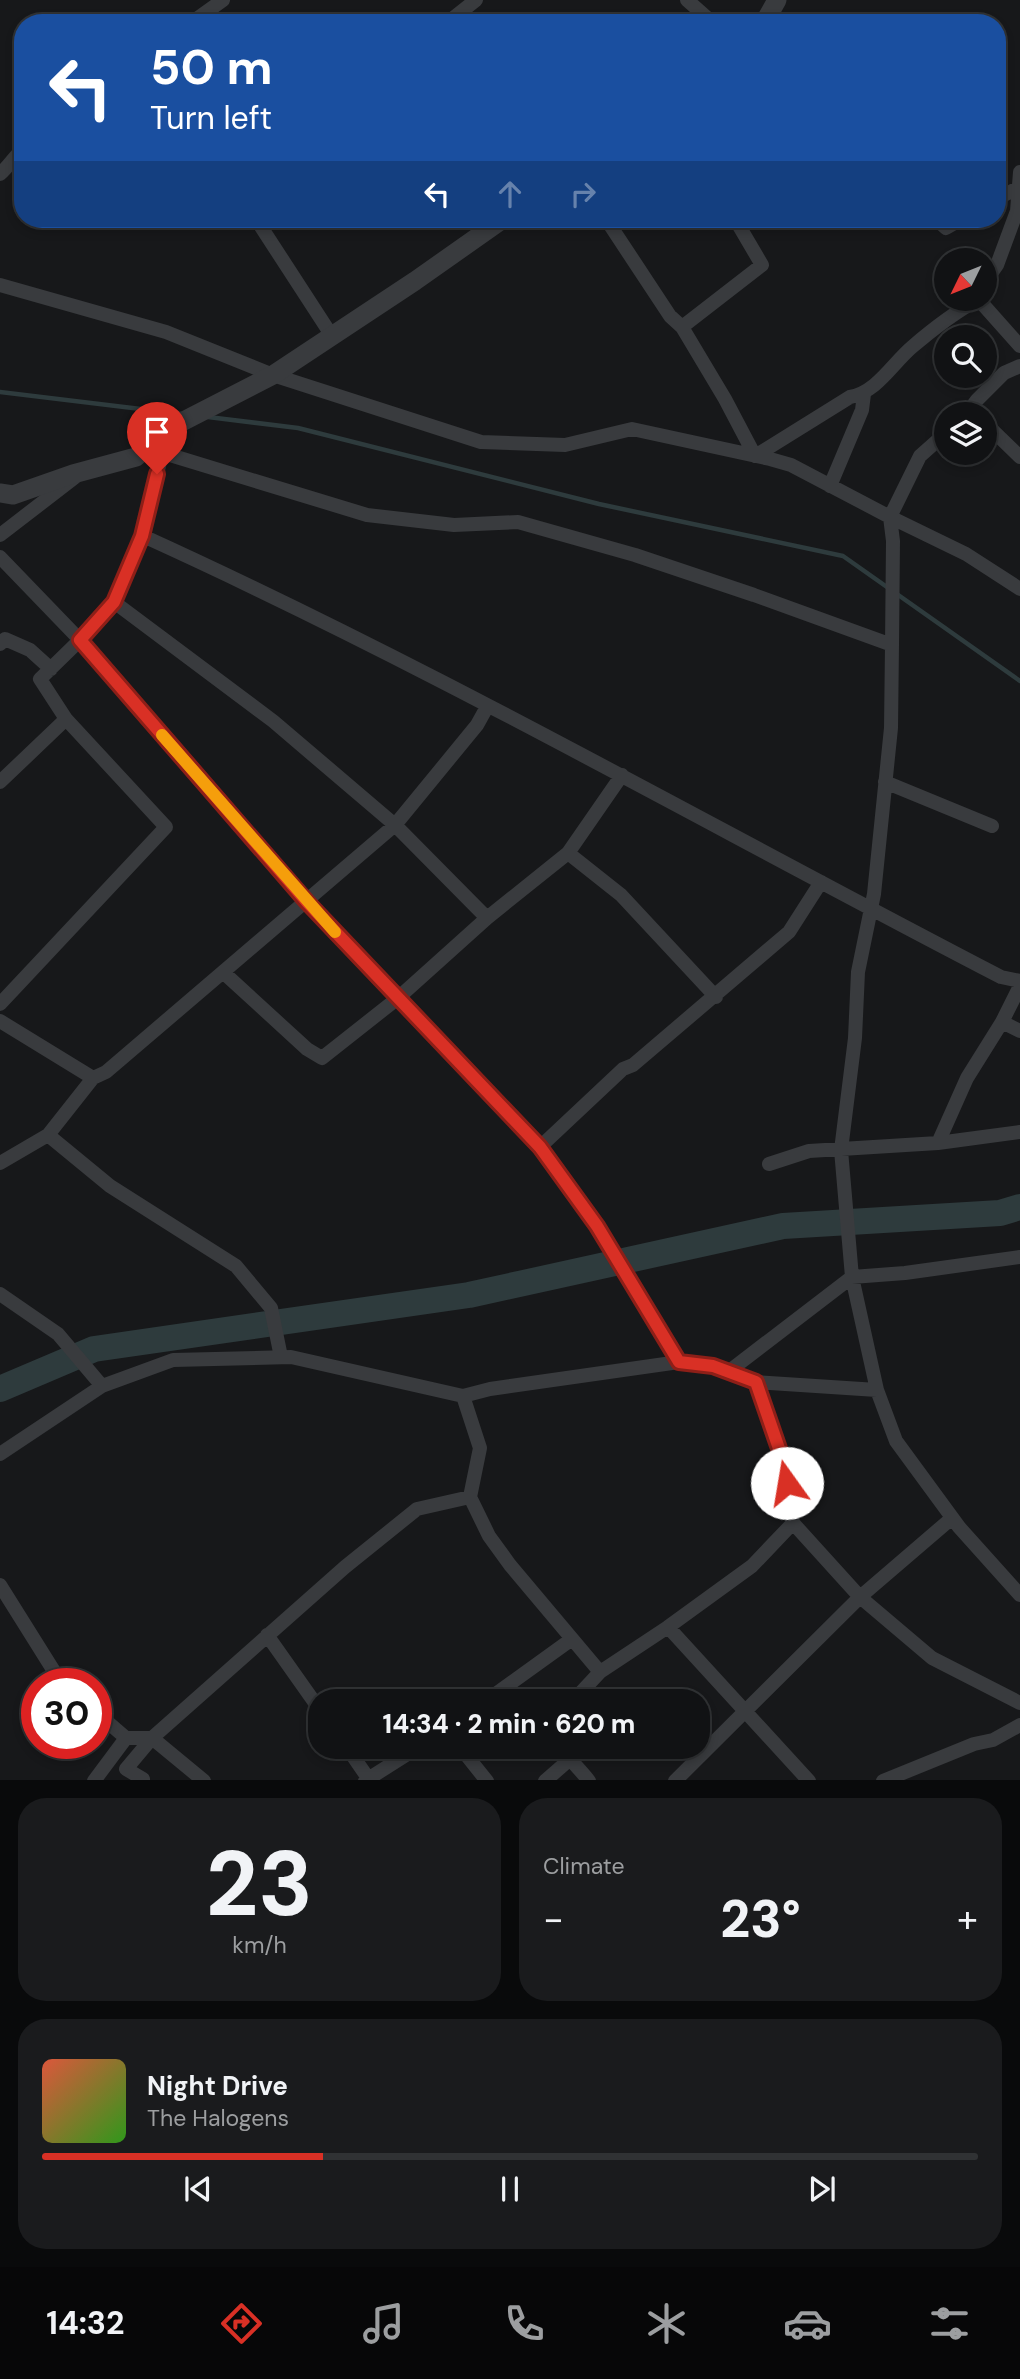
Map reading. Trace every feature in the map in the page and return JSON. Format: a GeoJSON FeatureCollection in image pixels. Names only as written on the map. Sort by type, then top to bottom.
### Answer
{"type":"FeatureCollection","features":[{"type":"Feature","properties":{"kind":"street"},"geometry":{"type":"LineString","coordinates":[[204,14],[223,0]]}},
{"type":"Feature","properties":{"kind":"street"},"geometry":{"type":"LineString","coordinates":[[458,14],[476,0]]}},
{"type":"Feature","properties":{"kind":"street"},"geometry":{"type":"LineString","coordinates":[[687,0],[703,14]]}},
{"type":"Feature","properties":{"kind":"street"},"geometry":{"type":"LineString","coordinates":[[0,174],[14,156]]}},
{"type":"Feature","properties":{"kind":"street"},"geometry":{"type":"LineString","coordinates":[[1006,192],[1020,181]]}},
{"type":"Feature","properties":{"kind":"street"},"geometry":{"type":"LineString","coordinates":[[998,262],[1017,211],[1020,181]]}},
{"type":"Feature","properties":{"kind":"street"},"geometry":{"type":"LineString","coordinates":[[262,228],[332,336]]}},
{"type":"Feature","properties":{"kind":"street"},"geometry":{"type":"LineString","coordinates":[[0,1004],[166,827],[66,719],[40,679],[114,602],[142,536],[154,450],[170,428],[274,375],[490,228]]}},
{"type":"Feature","properties":{"kind":"street"},"geometry":{"type":"LineString","coordinates":[[612,228],[670,316],[682,327],[755,456]]}},
{"type":"Feature","properties":{"kind":"street"},"geometry":{"type":"LineString","coordinates":[[682,327],[762,265],[740,228]]}},
{"type":"Feature","properties":{"kind":"street"},"geometry":{"type":"LineString","coordinates":[[0,285],[166,332],[274,375],[481,442],[565,445],[632,429],[791,466],[966,554],[1020,589]]}},
{"type":"Feature","properties":{"kind":"street"},"geometry":{"type":"LineString","coordinates":[[755,456],[850,397],[864,394],[911,347],[957,312]]}},
{"type":"Feature","properties":{"kind":"street"},"geometry":{"type":"LineString","coordinates":[[990,312],[1020,346]]}},
{"type":"Feature","properties":{"kind":"street"},"geometry":{"type":"LineString","coordinates":[[976,402],[1003,373],[1020,366]]}},
{"type":"Feature","properties":{"kind":"street"},"geometry":{"type":"LineString","coordinates":[[830,486],[862,410],[864,394]]}},
{"type":"Feature","properties":{"kind":"street"},"geometry":{"type":"LineString","coordinates":[[997,435],[1020,457]]}},
{"type":"Feature","properties":{"kind":"street"},"geometry":{"type":"LineString","coordinates":[[934,444],[920,456],[890,517],[893,541],[891,729],[871,910],[858,972],[855,1038],[841,1150],[852,1277],[877,1390],[896,1441],[952,1518],[1020,1595]]}},
{"type":"Feature","properties":{"kind":"street"},"geometry":{"type":"LineString","coordinates":[[0,493],[13,495],[154,450],[368,515],[454,525],[518,522],[635,555],[892,645]]}},
{"type":"Feature","properties":{"kind":"street"},"geometry":{"type":"LineString","coordinates":[[0,535],[84,471]]}},
{"type":"Feature","properties":{"kind":"street"},"geometry":{"type":"LineString","coordinates":[[142,536],[248,584],[622,775],[1001,977],[1020,981]]}},
{"type":"Feature","properties":{"kind":"street"},"geometry":{"type":"LineString","coordinates":[[0,556],[80,640],[307,902],[540,1147],[597,1226],[679,1362]]}},
{"type":"Feature","properties":{"kind":"street"},"geometry":{"type":"LineString","coordinates":[[114,602],[273,722],[395,825],[487,918]]}},
{"type":"Feature","properties":{"kind":"street"},"geometry":{"type":"LineString","coordinates":[[0,644],[5,639],[30,650],[51,669]]}},
{"type":"Feature","properties":{"kind":"street"},"geometry":{"type":"LineString","coordinates":[[0,1163],[48,1135],[93,1078],[106,1072],[395,825],[477,725],[488,707]]}},
{"type":"Feature","properties":{"kind":"street"},"geometry":{"type":"LineString","coordinates":[[0,782],[66,719]]}},
{"type":"Feature","properties":{"kind":"street"},"geometry":{"type":"LineString","coordinates":[[224,973],[307,1049],[322,1058],[398,998],[487,918],[568,853],[622,775]]}},
{"type":"Feature","properties":{"kind":"street"},"geometry":{"type":"LineString","coordinates":[[885,782],[992,826]]}},
{"type":"Feature","properties":{"kind":"street"},"geometry":{"type":"LineString","coordinates":[[568,853],[621,895],[716,997]]}},
{"type":"Feature","properties":{"kind":"street"},"geometry":{"type":"LineString","coordinates":[[540,1147],[623,1069],[633,1065],[716,997],[789,932],[821,881]]}},
{"type":"Feature","properties":{"kind":"street"},"geometry":{"type":"LineString","coordinates":[[938,1143],[967,1078],[1002,1022],[1020,986]]}},
{"type":"Feature","properties":{"kind":"street"},"geometry":{"type":"LineString","coordinates":[[0,1021],[93,1078]]}},
{"type":"Feature","properties":{"kind":"street"},"geometry":{"type":"LineString","coordinates":[[1002,1022],[1020,1031]]}},
{"type":"Feature","properties":{"kind":"street"},"geometry":{"type":"LineString","coordinates":[[769,1164],[809,1151],[938,1143],[1020,1132]]}},
{"type":"Feature","properties":{"kind":"street"},"geometry":{"type":"LineString","coordinates":[[48,1135],[110,1186],[236,1266],[271,1308],[281,1357]]}},
{"type":"Feature","properties":{"kind":"street"},"geometry":{"type":"LineString","coordinates":[[728,1372],[852,1277],[1020,1258]]}},
{"type":"Feature","properties":{"kind":"street"},"geometry":{"type":"LineString","coordinates":[[0,1294],[58,1334],[102,1386]]}},
{"type":"Feature","properties":{"kind":"street"},"geometry":{"type":"LineString","coordinates":[[0,1454],[102,1386],[173,1360],[291,1357],[463,1396],[490,1389],[679,1362],[713,1366],[756,1382],[877,1390]]}},
{"type":"Feature","properties":{"kind":"street"},"geometry":{"type":"LineString","coordinates":[[756,1382],[784,1463],[793,1522],[860,1597],[932,1658],[1020,1703]]}},
{"type":"Feature","properties":{"kind":"street"},"geometry":{"type":"LineString","coordinates":[[463,1396],[480,1448],[470,1497],[489,1536],[600,1672]]}},
{"type":"Feature","properties":{"kind":"street"},"geometry":{"type":"LineString","coordinates":[[142,1780],[126,1769],[152,1738],[345,1567],[417,1509],[470,1497]]}},
{"type":"Feature","properties":{"kind":"street"},"geometry":{"type":"LineString","coordinates":[[675,1780],[860,1597],[952,1518]]}},
{"type":"Feature","properties":{"kind":"street"},"geometry":{"type":"LineString","coordinates":[[584,1689],[600,1672],[752,1566],[793,1522]]}},
{"type":"Feature","properties":{"kind":"street"},"geometry":{"type":"LineString","coordinates":[[0,1585],[52,1668]]}},
{"type":"Feature","properties":{"kind":"street"},"geometry":{"type":"LineString","coordinates":[[668,1627],[809,1780]]}},
{"type":"Feature","properties":{"kind":"street"},"geometry":{"type":"LineString","coordinates":[[268,1635],[308,1693]]}},
{"type":"Feature","properties":{"kind":"street"},"geometry":{"type":"LineString","coordinates":[[503,1689],[572,1639]]}},
{"type":"Feature","properties":{"kind":"street"},"geometry":{"type":"LineString","coordinates":[[883,1780],[974,1744],[993,1740],[1020,1725]]}},
{"type":"Feature","properties":{"kind":"street"},"geometry":{"type":"LineString","coordinates":[[112,1726],[126,1738],[152,1738],[204,1780]]}},
{"type":"Feature","properties":{"kind":"street"},"geometry":{"type":"LineString","coordinates":[[94,1780],[126,1738]]}},
{"type":"Feature","properties":{"kind":"street"},"geometry":{"type":"LineString","coordinates":[[354,1759],[367,1779],[399,1759]]}},
{"type":"Feature","properties":{"kind":"street"},"geometry":{"type":"LineString","coordinates":[[469,1759],[487,1780]]}},
{"type":"Feature","properties":{"kind":"street"},"geometry":{"type":"LineString","coordinates":[[545,1780],[569,1760],[589,1780]]}},
{"type":"Feature","properties":{"kind":"waterway"},"geometry":{"type":"LineString","coordinates":[[0,392],[182,414]]}},
{"type":"Feature","properties":{"kind":"waterway"},"geometry":{"type":"LineString","coordinates":[[208,417],[298,428],[599,504],[843,556],[1020,681]]}},
{"type":"Feature","properties":{"kind":"waterway"},"geometry":{"type":"LineString","coordinates":[[0,1389],[94,1349],[469,1295],[783,1226],[1000,1213],[1020,1207]]}},
{"type":"Feature","properties":{"kind":"slow traffic"},"geometry":{"type":"LineString","coordinates":[[162,735],[335,932]]}},
{"type":"Feature","properties":{"kind":"route"},"geometry":{"type":"LineString","coordinates":[[157,474],[142,536],[114,602],[80,640],[307,902],[540,1147],[597,1226],[679,1362],[713,1366],[756,1382],[784,1463],[787,1483]]}}]}
